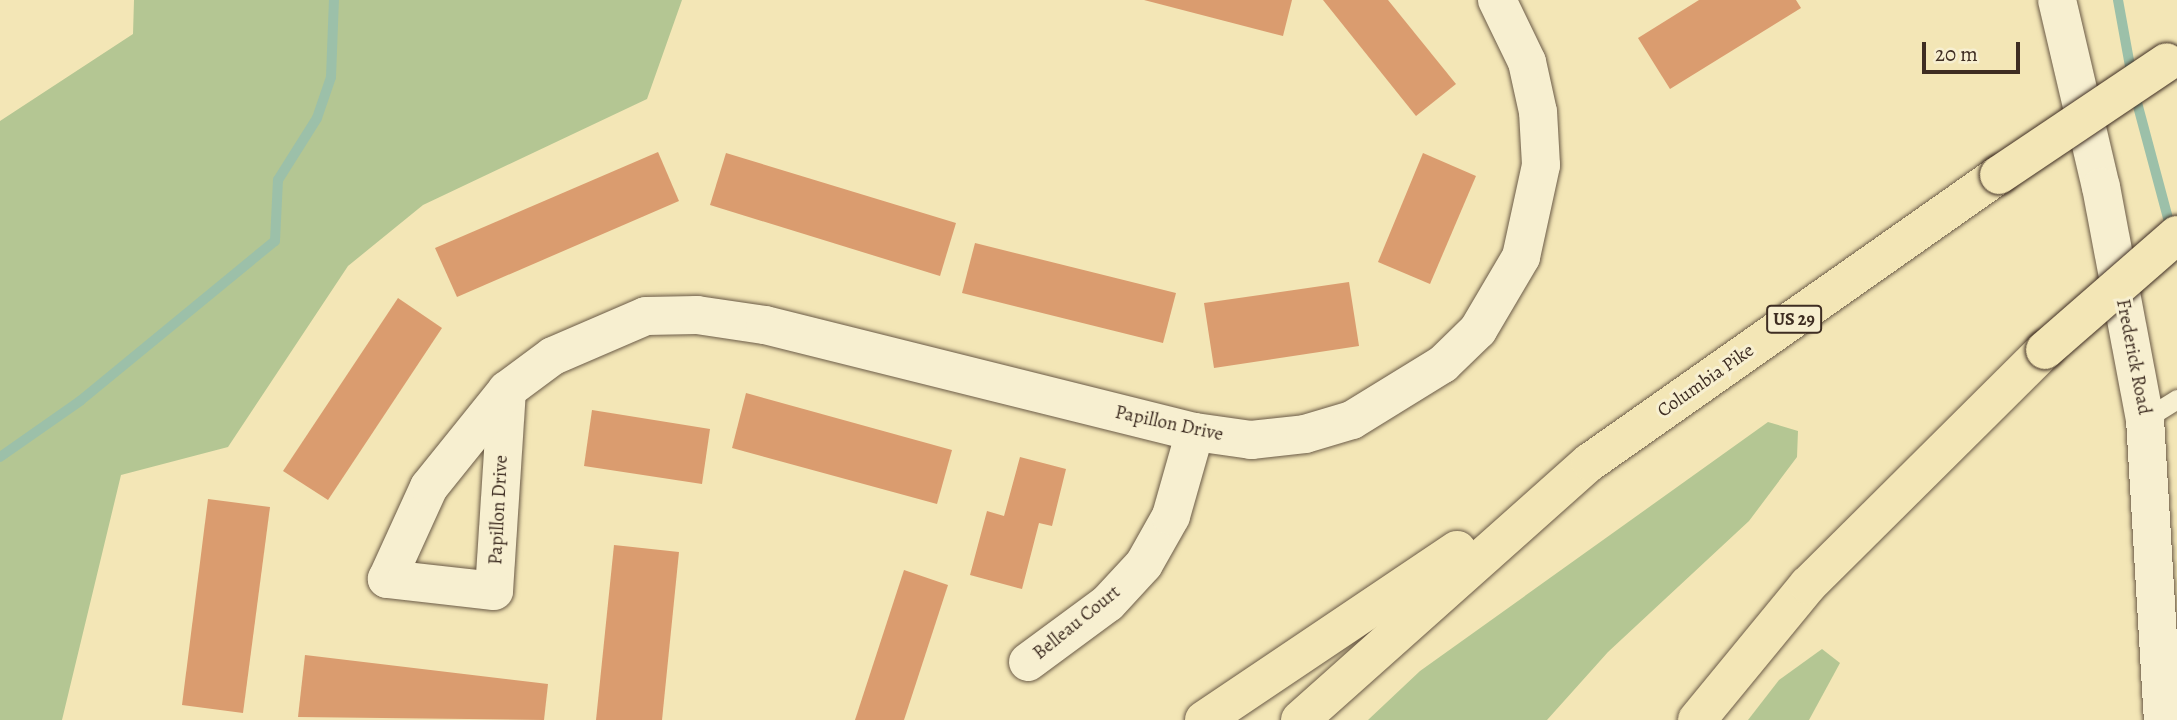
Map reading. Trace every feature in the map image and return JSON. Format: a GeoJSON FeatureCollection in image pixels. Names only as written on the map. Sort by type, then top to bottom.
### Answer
{"type":"FeatureCollection","features":[{"type":"Feature","properties":{"kind":"highway","name":"Columbia Pike"},"geometry":{"type":"LineString","coordinates":[[1300,720],[1590,462],[1999,175],[2172,59]]}},
{"type":"Feature","properties":{"kind":"highway"},"geometry":{"type":"LineString","coordinates":[[1684,720],[1808,585],[2045,350],[2177,235]]}},
{"type":"Feature","properties":{"kind":"highway"},"geometry":{"type":"LineString","coordinates":[[1204,720],[1590,462]]}},
{"type":"Feature","properties":{"kind":"highway"},"geometry":{"type":"LineString","coordinates":[[1698,720],[1808,585]]}},
{"type":"Feature","properties":{"kind":"street","name":"Frederick Road"},"geometry":{"type":"LineString","coordinates":[[2057,0],[2161,409],[2163,720]]}},
{"type":"Feature","properties":{"kind":"street","name":"Papillon Drive"},"geometry":{"type":"LineString","coordinates":[[507,390],[494,591],[387,579],[429,487],[507,390],[600,331],[646,316],[697,315],[778,328],[1195,432],[1251,440],[1305,434],[1352,420],[1396,399],[1478,330],[1521,257],[1541,165],[1527,62],[1507,4]]}},
{"type":"Feature","properties":{"kind":"street","name":"Belleau Court"},"geometry":{"type":"LineString","coordinates":[[1028,662],[1108,603],[1144,564],[1171,516],[1195,432]]}},
{"type":"Feature","properties":{"kind":"green space"},"geometry":{"type":"Polygon","coordinates":[[[134,0],[682,0],[647,99],[423,205],[348,266],[228,447],[121,475],[62,720],[0,720],[0,121],[133,34],[134,0]]]}},
{"type":"Feature","properties":{"kind":"green space"},"geometry":{"type":"Polygon","coordinates":[[[1768,422],[1798,431],[1797,457],[1749,521],[1608,652],[1547,720],[1368,720],[1420,671],[1768,422]]]}},
{"type":"Feature","properties":{"kind":"green space"},"geometry":{"type":"Polygon","coordinates":[[[1822,649],[1840,663],[1809,720],[1748,720],[1779,680],[1822,649]]]}},
{"type":"Feature","properties":{"kind":"building"},"geometry":{"type":"Polygon","coordinates":[[[1144,0],[1292,0],[1283,36],[1144,0]]]}},
{"type":"Feature","properties":{"kind":"building"},"geometry":{"type":"Polygon","coordinates":[[[1323,0],[1388,0],[1456,84],[1416,116],[1323,0]]]}},
{"type":"Feature","properties":{"kind":"building"},"geometry":{"type":"Polygon","coordinates":[[[1699,0],[1796,0],[1801,8],[1670,89],[1638,38],[1699,0]]]}},
{"type":"Feature","properties":{"kind":"building"},"geometry":{"type":"Polygon","coordinates":[[[658,152],[679,201],[457,297],[435,248],[658,152]]]}},
{"type":"Feature","properties":{"kind":"building"},"geometry":{"type":"Polygon","coordinates":[[[726,153],[956,223],[940,276],[710,205],[726,153]]]}},
{"type":"Feature","properties":{"kind":"building"},"geometry":{"type":"Polygon","coordinates":[[[1423,153],[1476,176],[1430,284],[1378,262],[1423,153]]]}},
{"type":"Feature","properties":{"kind":"building"},"geometry":{"type":"Polygon","coordinates":[[[975,243],[1176,293],[1163,343],[962,293],[975,243]]]}},
{"type":"Feature","properties":{"kind":"building"},"geometry":{"type":"Polygon","coordinates":[[[1349,282],[1359,346],[1214,368],[1204,303],[1349,282]]]}},
{"type":"Feature","properties":{"kind":"building"},"geometry":{"type":"Polygon","coordinates":[[[398,298],[442,328],[328,500],[283,471],[398,298]]]}},
{"type":"Feature","properties":{"kind":"building"},"geometry":{"type":"Polygon","coordinates":[[[746,393],[952,450],[937,504],[732,448],[746,393]]]}},
{"type":"Feature","properties":{"kind":"building"},"geometry":{"type":"Polygon","coordinates":[[[592,410],[710,429],[702,484],[584,466],[592,410]]]}},
{"type":"Feature","properties":{"kind":"building"},"geometry":{"type":"Polygon","coordinates":[[[1020,457],[1066,469],[1052,526],[1039,523],[1022,589],[970,575],[987,511],[1004,516],[1020,457]]]}},
{"type":"Feature","properties":{"kind":"building"},"geometry":{"type":"Polygon","coordinates":[[[208,499],[270,507],[243,713],[182,705],[208,499]]]}},
{"type":"Feature","properties":{"kind":"building"},"geometry":{"type":"Polygon","coordinates":[[[614,545],[679,552],[662,720],[596,720],[614,545]]]}},
{"type":"Feature","properties":{"kind":"building"},"geometry":{"type":"Polygon","coordinates":[[[904,570],[948,585],[904,720],[855,720],[904,570]]]}},
{"type":"Feature","properties":{"kind":"building"},"geometry":{"type":"Polygon","coordinates":[[[305,655],[548,684],[544,720],[298,717],[305,655]]]}},
{"type":"Feature","properties":{"kind":"waterway"},"geometry":{"type":"LineString","coordinates":[[0,457],[80,401],[275,241],[278,180],[317,118],[331,77],[334,0]]}},
{"type":"Feature","properties":{"kind":"waterway"},"geometry":{"type":"LineString","coordinates":[[2118,0],[2132,77]]}},
{"type":"Feature","properties":{"kind":"waterway"},"geometry":{"type":"LineString","coordinates":[[2135,95],[2171,229]]}}]}
